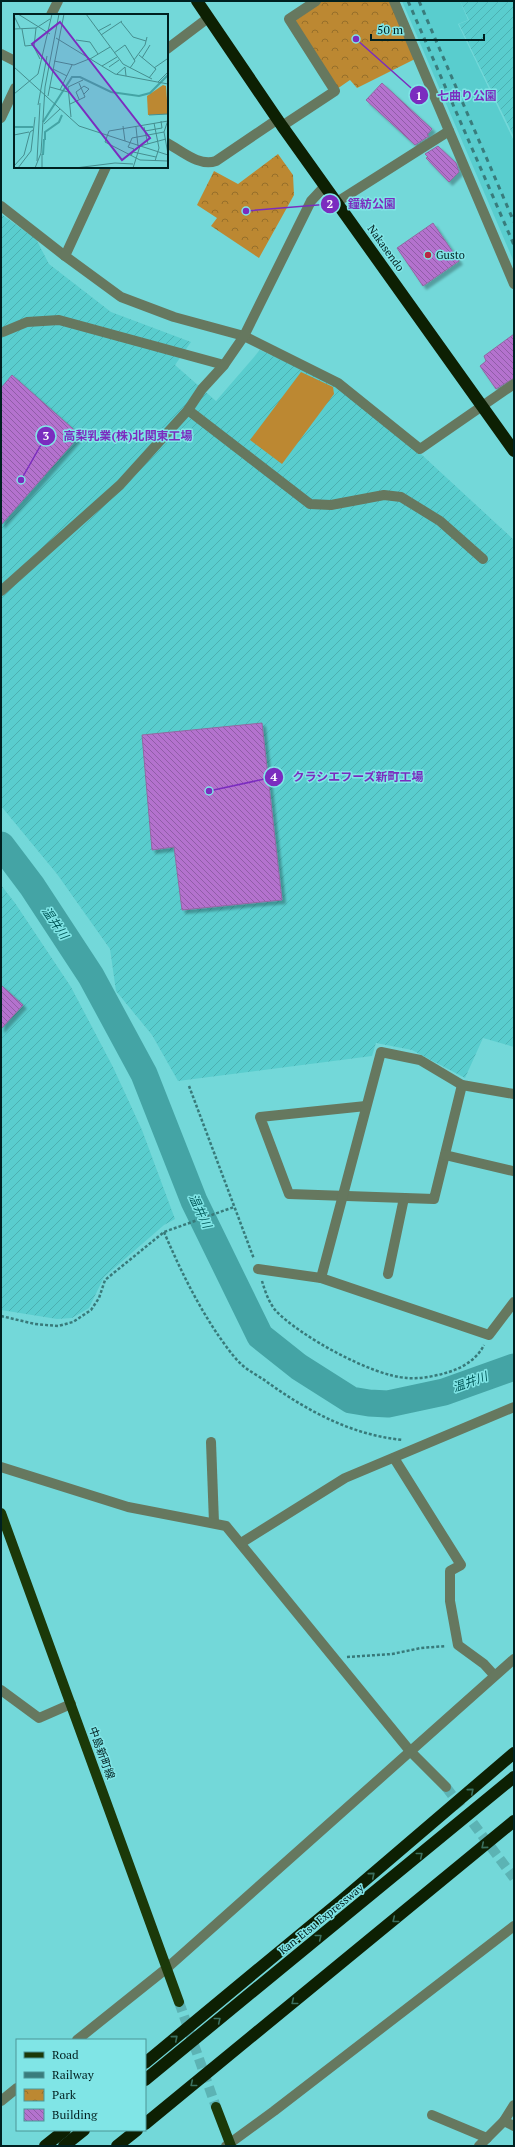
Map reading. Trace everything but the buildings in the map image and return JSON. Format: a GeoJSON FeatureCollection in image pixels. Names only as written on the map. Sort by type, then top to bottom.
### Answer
{"type":"FeatureCollection","features":[{"type":"Feature","properties":{"kind":"highway","name":"Nakasendo"},"geometry":{"type":"LineString","coordinates":[[197,1],[325,186],[514,450]]}},
{"type":"Feature","properties":{"kind":"highway"},"geometry":{"type":"LineString","coordinates":[[146,2062],[336,1905],[514,1753]]}},
{"type":"Feature","properties":{"kind":"highway","name":"Kan-Etsu Expressway"},"geometry":{"type":"LineString","coordinates":[[146,2079],[514,1777]]}},
{"type":"Feature","properties":{"kind":"highway"},"geometry":{"type":"LineString","coordinates":[[146,2123],[514,1821]]}},
{"type":"Feature","properties":{"kind":"highway"},"geometry":{"type":"LineString","coordinates":[[45,2146],[64,2131]]}},
{"type":"Feature","properties":{"kind":"highway"},"geometry":{"type":"LineString","coordinates":[[64,2146],[83,2131]]}},
{"type":"Feature","properties":{"kind":"highway"},"geometry":{"type":"LineString","coordinates":[[118,2146],[136,2131]]}},
{"type":"Feature","properties":{"kind":"main road","name":"中島新町線"},"geometry":{"type":"LineString","coordinates":[[1,1513],[179,2002]]}},
{"type":"Feature","properties":{"kind":"main road"},"geometry":{"type":"LineString","coordinates":[[216,2107],[229,2145]]}},
{"type":"Feature","properties":{"kind":"street"},"geometry":{"type":"LineString","coordinates":[[52,14],[58,1]]}},
{"type":"Feature","properties":{"kind":"street"},"geometry":{"type":"LineString","coordinates":[[168,144],[207,164],[216,161],[335,91],[289,20],[316,1]]}},
{"type":"Feature","properties":{"kind":"street"},"geometry":{"type":"LineString","coordinates":[[394,1],[514,284]]}},
{"type":"Feature","properties":{"kind":"street"},"geometry":{"type":"LineString","coordinates":[[168,48],[208,18]]}},
{"type":"Feature","properties":{"kind":"street"},"geometry":{"type":"LineString","coordinates":[[1,54],[14,61]]}},
{"type":"Feature","properties":{"kind":"street"},"geometry":{"type":"LineString","coordinates":[[1,118],[14,90]]}},
{"type":"Feature","properties":{"kind":"street"},"geometry":{"type":"LineString","coordinates":[[337,202],[449,131]]}},
{"type":"Feature","properties":{"kind":"street"},"geometry":{"type":"LineString","coordinates":[[65,256],[106,168]]}},
{"type":"Feature","properties":{"kind":"street"},"geometry":{"type":"LineString","coordinates":[[1,591],[120,485],[188,410],[202,389],[224,365],[244,336],[311,201],[325,186]]}},
{"type":"Feature","properties":{"kind":"street"},"geometry":{"type":"LineString","coordinates":[[1,206],[121,297],[174,317],[244,336],[338,383],[420,449],[514,384]]}},
{"type":"Feature","properties":{"kind":"street"},"geometry":{"type":"LineString","coordinates":[[3,332],[27,322],[59,320],[224,365]]}},
{"type":"Feature","properties":{"kind":"street"},"geometry":{"type":"LineString","coordinates":[[188,410],[310,504],[331,505],[384,495],[401,497],[440,521],[483,559]]}},
{"type":"Feature","properties":{"kind":"street"},"geometry":{"type":"LineString","coordinates":[[321,1278],[381,1052],[420,1060],[462,1086],[514,1094]]}},
{"type":"Feature","properties":{"kind":"street"},"geometry":{"type":"LineString","coordinates":[[366,1106],[260,1117],[289,1194],[434,1199],[462,1086]]}},
{"type":"Feature","properties":{"kind":"street"},"geometry":{"type":"LineString","coordinates":[[445,1156],[513,1171]]}},
{"type":"Feature","properties":{"kind":"street"},"geometry":{"type":"LineString","coordinates":[[388,1274],[404,1198]]}},
{"type":"Feature","properties":{"kind":"street"},"geometry":{"type":"LineString","coordinates":[[258,1270],[321,1278],[489,1335],[514,1302]]}},
{"type":"Feature","properties":{"kind":"street"},"geometry":{"type":"LineString","coordinates":[[241,1543],[345,1478],[514,1407]]}},
{"type":"Feature","properties":{"kind":"street"},"geometry":{"type":"LineString","coordinates":[[211,1442],[214,1523]]}},
{"type":"Feature","properties":{"kind":"street"},"geometry":{"type":"LineString","coordinates":[[394,1458],[461,1565],[450,1571],[450,1601],[458,1645],[494,1675]]}},
{"type":"Feature","properties":{"kind":"street"},"geometry":{"type":"LineString","coordinates":[[1,1467],[128,1507],[226,1526],[410,1751],[446,1787]]}},
{"type":"Feature","properties":{"kind":"street"},"geometry":{"type":"LineString","coordinates":[[78,2039],[167,1968],[293,1858],[494,1675],[514,1659]]}},
{"type":"Feature","properties":{"kind":"street"},"geometry":{"type":"LineString","coordinates":[[1,1690],[40,1718],[71,1704]]}},
{"type":"Feature","properties":{"kind":"street"},"geometry":{"type":"LineString","coordinates":[[229,2145],[514,1926]]}},
{"type":"Feature","properties":{"kind":"street"},"geometry":{"type":"LineString","coordinates":[[1,2101],[16,2089]]}},
{"type":"Feature","properties":{"kind":"street"},"geometry":{"type":"LineString","coordinates":[[479,2146],[504,2120],[514,2105]]}},
{"type":"Feature","properties":{"kind":"street"},"geometry":{"type":"LineString","coordinates":[[432,2115],[487,2138]]}},
{"type":"Feature","properties":{"kind":"street"},"geometry":{"type":"LineString","coordinates":[[504,2120],[514,2126]]}},
{"type":"Feature","properties":{"kind":"path"},"geometry":{"type":"LineString","coordinates":[[1,1316],[35,1324],[58,1326],[73,1322],[91,1310],[99,1298],[105,1280],[164,1232],[234,1207]]}},
{"type":"Feature","properties":{"kind":"path"},"geometry":{"type":"LineString","coordinates":[[164,1232],[182,1274],[200,1306],[226,1346],[240,1363],[286,1396],[328,1420],[359,1433],[410,1440]]}},
{"type":"Feature","properties":{"kind":"path"},"geometry":{"type":"LineString","coordinates":[[334,1658],[392,1654],[421,1648],[458,1645]]}},
{"type":"Feature","properties":{"kind":"shaded area"},"geometry":{"type":"Polygon","coordinates":[[[402,1],[460,1],[468,20],[458,24],[514,141],[514,262],[402,1]]]}},
{"type":"Feature","properties":{"kind":"shaded area"},"geometry":{"type":"Polygon","coordinates":[[[460,1],[514,1],[514,137],[459,24],[469,20],[460,1]]]}},
{"type":"Feature","properties":{"kind":"shaded area"},"geometry":{"type":"Polygon","coordinates":[[[1,214],[36,239],[49,264],[111,312],[191,342],[175,365],[216,401],[260,350],[337,386],[422,455],[514,540],[514,1047],[483,1038],[465,1078],[412,1050],[376,1043],[372,1056],[178,1081],[152,1035],[116,991],[110,949],[57,874],[1,806],[1,214]]]}},
{"type":"Feature","properties":{"kind":"shaded area"},"geometry":{"type":"Polygon","coordinates":[[[1,885],[15,903],[71,987],[113,1067],[142,1130],[175,1219],[164,1225],[104,1277],[89,1308],[72,1318],[57,1319],[1,1310],[1,885]]]}},
{"type":"Feature","properties":{"kind":"green space"},"geometry":{"type":"Polygon","coordinates":[[[321,1],[391,1],[415,59],[357,88],[350,80],[337,89],[293,20],[321,1]]]}},
{"type":"Feature","properties":{"kind":"green space"},"geometry":{"type":"Polygon","coordinates":[[[278,154],[293,175],[294,195],[259,258],[211,226],[217,218],[197,205],[214,171],[238,184],[278,154]]]}},
{"type":"Feature","properties":{"kind":"green space"},"geometry":{"type":"Polygon","coordinates":[[[301,372],[333,387],[334,394],[282,464],[250,440],[301,372]]]}},
{"type":"Feature","properties":{"kind":"waterway","name":"温井川"},"geometry":{"type":"LineString","coordinates":[[1,845],[32,886],[91,976],[144,1074],[194,1201],[260,1336],[299,1367],[351,1400],[369,1403],[388,1404],[444,1392],[514,1367]]}},
{"type":"Feature","properties":{"kind":"tunnel"},"geometry":{"type":"LineString","coordinates":[[446,1787],[514,1878]]}},
{"type":"Feature","properties":{"kind":"tunnel"},"geometry":{"type":"LineString","coordinates":[[179,2002],[216,2107]]}},
{"type":"Feature","properties":{"kind":"railway"},"geometry":{"type":"LineString","coordinates":[[408,1],[514,245]]}},
{"type":"Feature","properties":{"kind":"railway"},"geometry":{"type":"LineString","coordinates":[[419,1],[514,222]]}},
{"type":"Feature","properties":{"kind":"place","name":"七曲り公園"},"geometry":{"type":"Point","coordinates":[356,39]}},
{"type":"Feature","properties":{"kind":"place","name":"鐘紡公園"},"geometry":{"type":"Point","coordinates":[246,211]}},
{"type":"Feature","properties":{"kind":"place","name":"Gusto"},"geometry":{"type":"Point","coordinates":[428,255]}},
{"type":"Feature","properties":{"kind":"place","name":"高梨乳業(株)北関東工場"},"geometry":{"type":"Point","coordinates":[21,480]}},
{"type":"Feature","properties":{"kind":"place","name":"クラシエフーズ新町工場"},"geometry":{"type":"Point","coordinates":[209,791]}}]}
